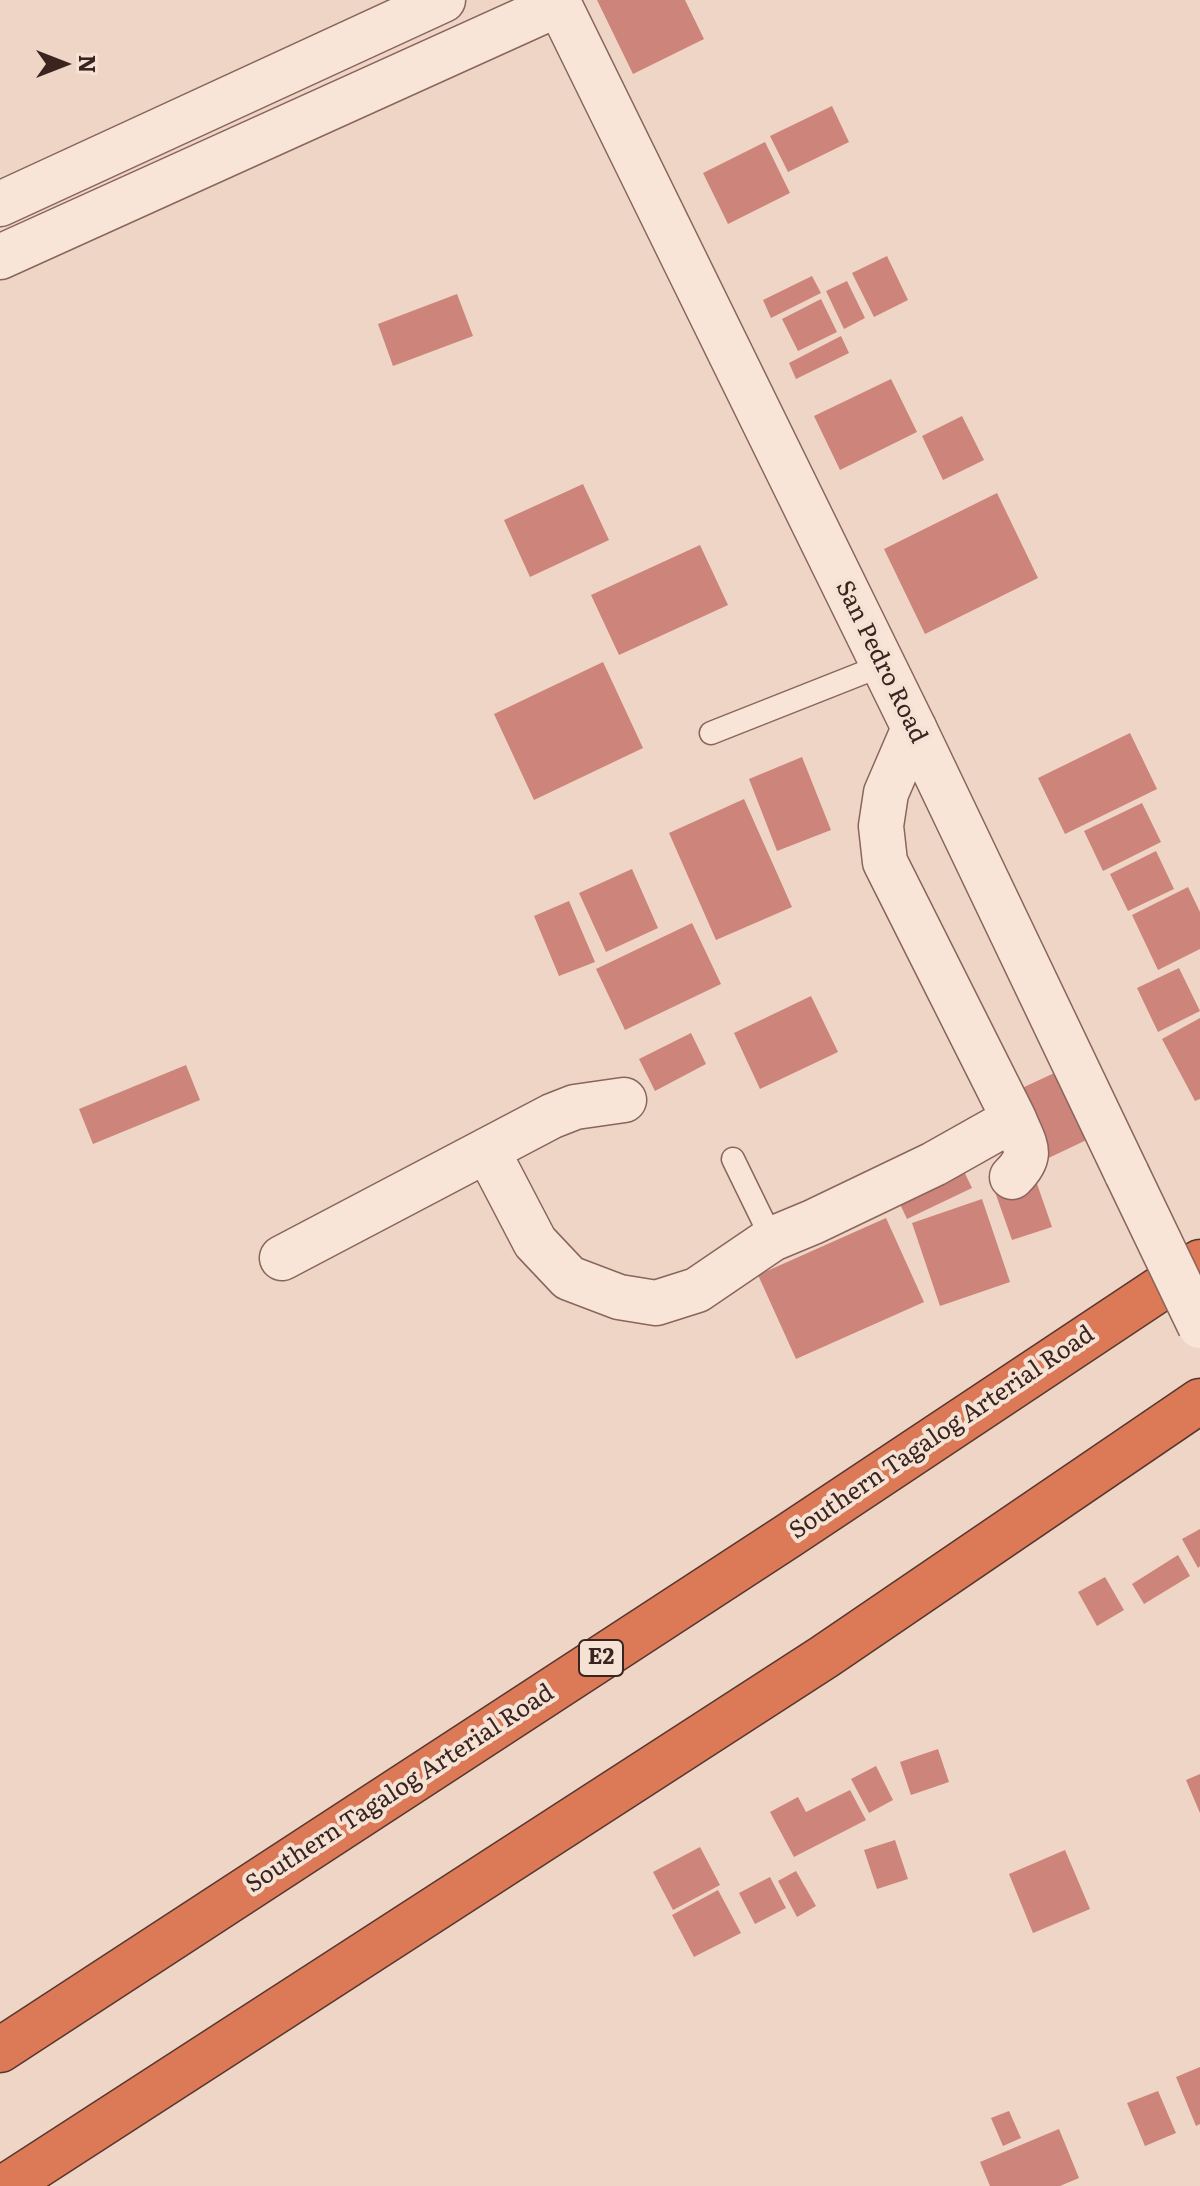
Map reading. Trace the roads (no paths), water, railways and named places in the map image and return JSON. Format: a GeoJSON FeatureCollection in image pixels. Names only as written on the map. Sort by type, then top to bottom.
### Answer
{"type":"FeatureCollection","features":[{"type":"Feature","properties":{"kind":"highway","name":"Southern Tagalog Arterial Road"},"geometry":{"type":"LineString","coordinates":[[0,2050],[775,1544],[1200,1262]]}},
{"type":"Feature","properties":{"kind":"highway"},"geometry":{"type":"LineString","coordinates":[[6,2186],[824,1657],[1200,1401]]}},
{"type":"Feature","properties":{"kind":"street"},"geometry":{"type":"LineString","coordinates":[[0,204],[443,0]]}},
{"type":"Feature","properties":{"kind":"street"},"geometry":{"type":"LineString","coordinates":[[0,257],[558,2]]}},
{"type":"Feature","properties":{"kind":"street","name":"San Pedro Road"},"geometry":{"type":"LineString","coordinates":[[558,2],[914,728],[1200,1326]]}},
{"type":"Feature","properties":{"kind":"street"},"geometry":{"type":"LineString","coordinates":[[914,728],[886,793],[881,826],[885,862],[1014,1119],[1026,1150],[1025,1163],[1012,1177]]}},
{"type":"Feature","properties":{"kind":"street"},"geometry":{"type":"LineString","coordinates":[[282,1258],[552,1116],[575,1107],[624,1100]]}},
{"type":"Feature","properties":{"kind":"street"},"geometry":{"type":"LineString","coordinates":[[487,1150],[535,1242],[569,1278],[619,1297],[656,1303],[697,1290],[772,1239],[934,1164],[1014,1119]]}},
{"type":"Feature","properties":{"kind":"lane"},"geometry":{"type":"LineString","coordinates":[[711,733],[883,665]]}},
{"type":"Feature","properties":{"kind":"lane"},"geometry":{"type":"LineString","coordinates":[[733,1159],[772,1239]]}}]}
